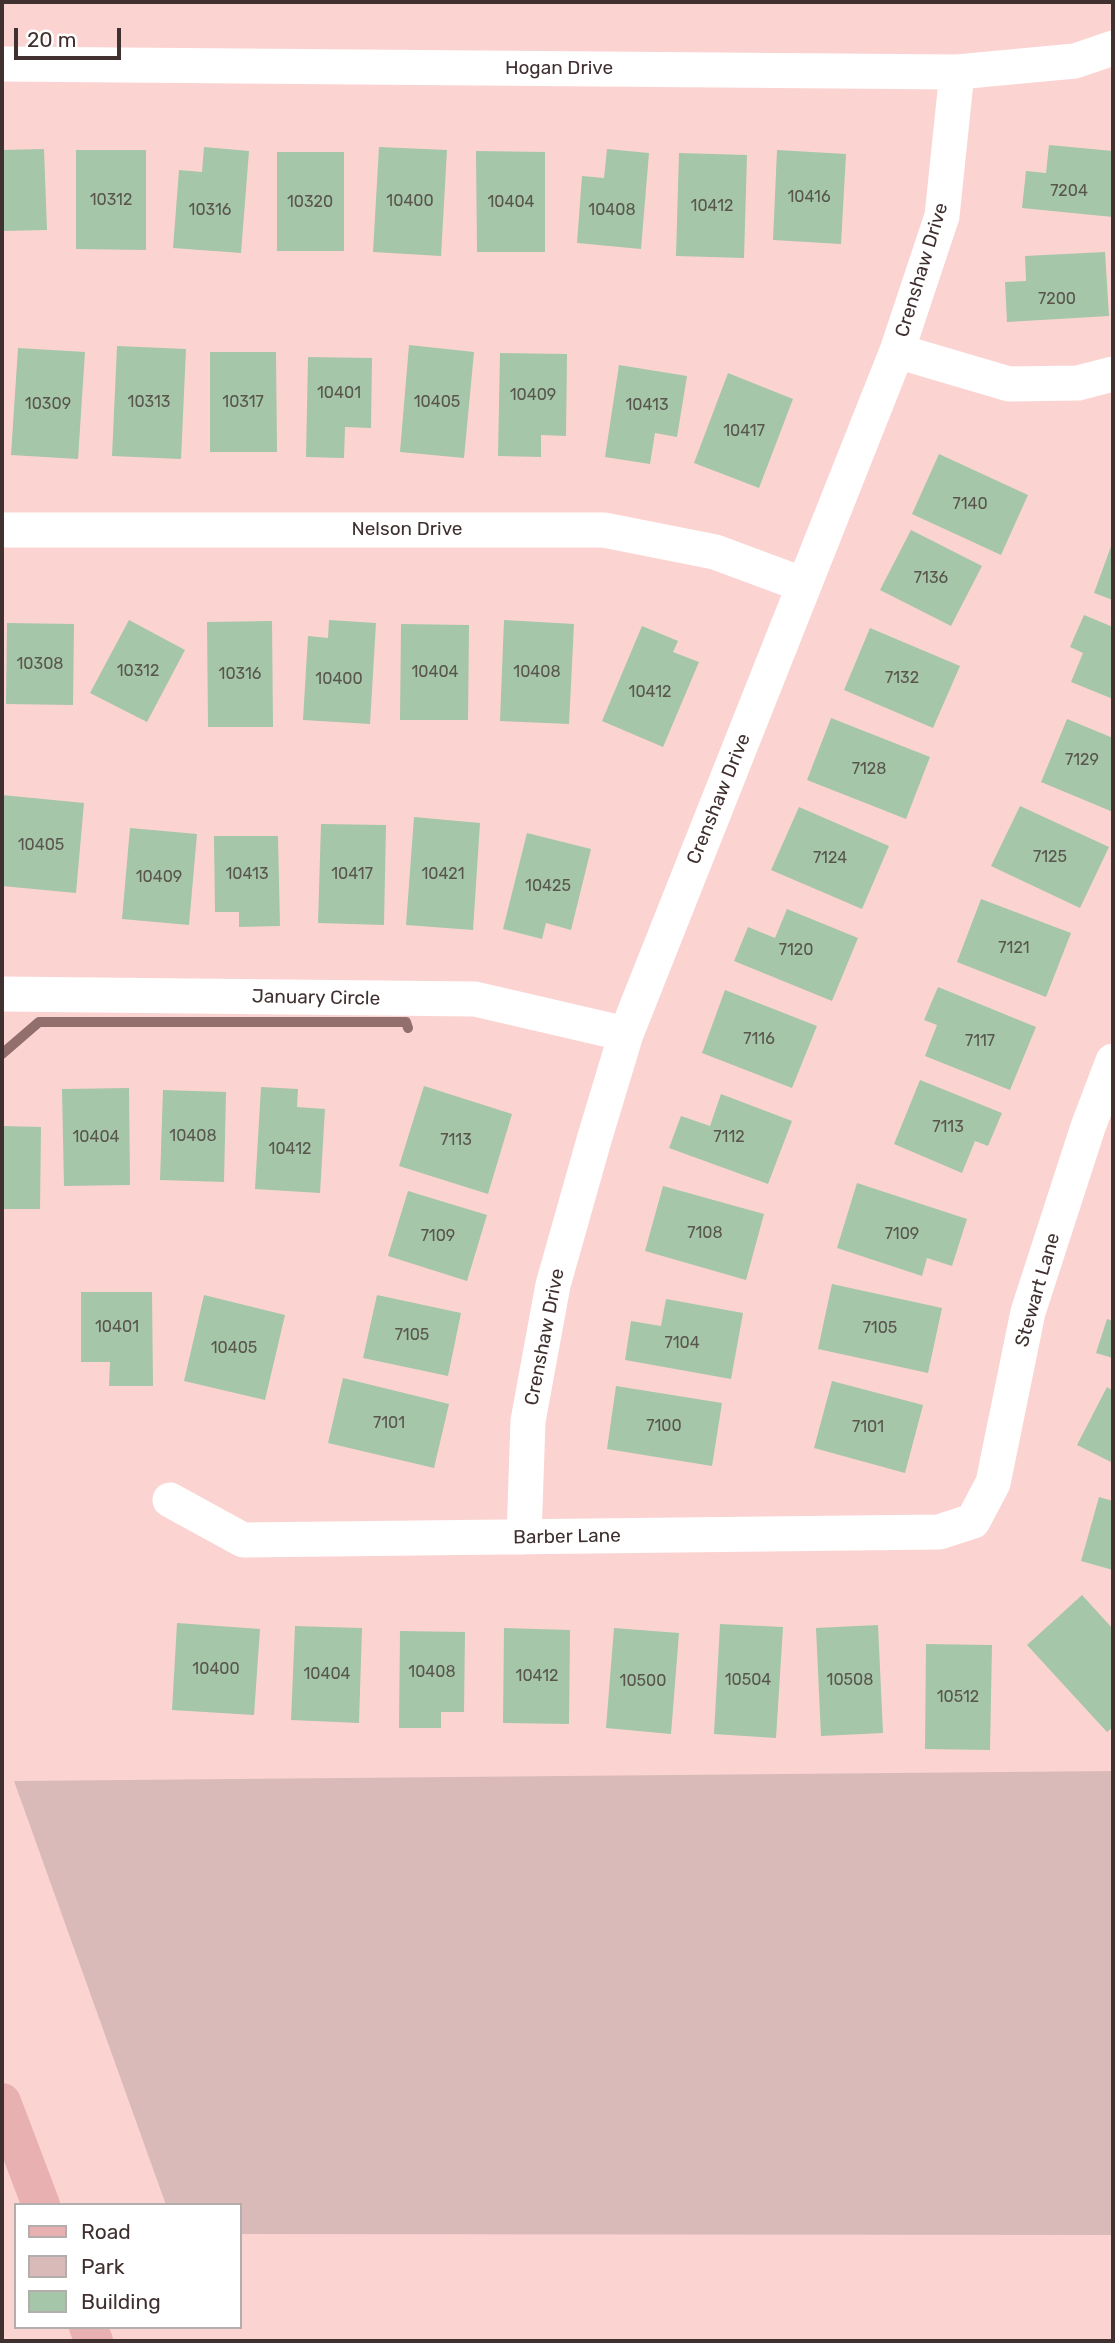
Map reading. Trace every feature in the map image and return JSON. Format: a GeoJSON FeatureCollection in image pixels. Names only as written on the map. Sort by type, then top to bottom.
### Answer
{"type":"FeatureCollection","features":[{"type":"Feature","properties":{"kind":"main road"},"geometry":{"type":"LineString","coordinates":[[2,2102],[40,2203]]}},
{"type":"Feature","properties":{"kind":"street","name":"Hogan Drive"},"geometry":{"type":"LineString","coordinates":[[2,64],[957,72],[1075,61],[1113,48]]}},
{"type":"Feature","properties":{"kind":"street","name":"Crenshaw Drive"},"geometry":{"type":"LineString","coordinates":[[524,1537],[528,1422],[553,1285],[626,1034],[897,351],[942,216],[957,72]]}},
{"type":"Feature","properties":{"kind":"street"},"geometry":{"type":"LineString","coordinates":[[897,351],[1009,384],[1078,383],[1113,374]]}},
{"type":"Feature","properties":{"kind":"street","name":"Nelson Drive"},"geometry":{"type":"LineString","coordinates":[[2,530],[604,530],[715,552],[804,585]]}},
{"type":"Feature","properties":{"kind":"street","name":"January Circle"},"geometry":{"type":"LineString","coordinates":[[2,994],[475,999],[626,1034]]}},
{"type":"Feature","properties":{"kind":"street","name":"Stewart Lane"},"geometry":{"type":"LineString","coordinates":[[973,1521],[993,1483],[1028,1312],[1088,1127],[1113,1061]]}},
{"type":"Feature","properties":{"kind":"street","name":"Barber Lane"},"geometry":{"type":"LineString","coordinates":[[170,1500],[243,1540],[939,1532],[973,1521]]}},
{"type":"Feature","properties":{"kind":"green space"},"geometry":{"type":"Polygon","coordinates":[[[1113,1771],[1113,2235],[242,2234],[242,2203],[165,2203],[14,1781],[1113,1771]]]}},
{"type":"Feature","properties":{"kind":"building"},"geometry":{"type":"Polygon","coordinates":[[[1049,145],[1113,151],[1113,217],[1022,208],[1026,171],[1046,173],[1049,145]]]}},
{"type":"Feature","properties":{"kind":"building"},"geometry":{"type":"Polygon","coordinates":[[[204,147],[249,151],[241,253],[173,248],[179,170],[202,172],[204,147]]]}},
{"type":"Feature","properties":{"kind":"building"},"geometry":{"type":"Polygon","coordinates":[[[379,147],[447,150],[441,256],[373,252],[379,147]]]}},
{"type":"Feature","properties":{"kind":"building"},"geometry":{"type":"Polygon","coordinates":[[[44,149],[47,230],[2,231],[2,150],[44,149]]]}},
{"type":"Feature","properties":{"kind":"building"},"geometry":{"type":"Polygon","coordinates":[[[607,149],[649,153],[641,249],[577,243],[582,176],[604,178],[607,149]]]}},
{"type":"Feature","properties":{"kind":"building"},"geometry":{"type":"Polygon","coordinates":[[[76,150],[146,150],[146,250],[76,249],[76,150]]]}},
{"type":"Feature","properties":{"kind":"building"},"geometry":{"type":"Polygon","coordinates":[[[777,150],[846,154],[841,244],[773,240],[777,150]]]}},
{"type":"Feature","properties":{"kind":"building"},"geometry":{"type":"Polygon","coordinates":[[[476,151],[545,152],[545,252],[477,252],[476,151]]]}},
{"type":"Feature","properties":{"kind":"building"},"geometry":{"type":"Polygon","coordinates":[[[277,152],[344,152],[344,251],[277,251],[277,152]]]}},
{"type":"Feature","properties":{"kind":"building"},"geometry":{"type":"Polygon","coordinates":[[[679,153],[747,155],[744,258],[676,256],[679,153]]]}},
{"type":"Feature","properties":{"kind":"building"},"geometry":{"type":"Polygon","coordinates":[[[1105,252],[1109,316],[1007,322],[1005,282],[1026,281],[1025,256],[1105,252]]]}},
{"type":"Feature","properties":{"kind":"building"},"geometry":{"type":"Polygon","coordinates":[[[409,345],[474,352],[464,458],[400,452],[409,345]]]}},
{"type":"Feature","properties":{"kind":"building"},"geometry":{"type":"Polygon","coordinates":[[[117,346],[186,349],[181,459],[112,456],[117,346]]]}},
{"type":"Feature","properties":{"kind":"building"},"geometry":{"type":"Polygon","coordinates":[[[18,348],[85,352],[78,459],[11,455],[18,348]]]}},
{"type":"Feature","properties":{"kind":"building"},"geometry":{"type":"Polygon","coordinates":[[[210,352],[276,352],[277,452],[210,452],[210,352]]]}},
{"type":"Feature","properties":{"kind":"building"},"geometry":{"type":"Polygon","coordinates":[[[500,353],[567,354],[566,436],[541,435],[541,457],[498,456],[500,353]]]}},
{"type":"Feature","properties":{"kind":"building"},"geometry":{"type":"Polygon","coordinates":[[[308,357],[372,358],[371,428],[345,427],[344,458],[306,457],[308,357]]]}},
{"type":"Feature","properties":{"kind":"building"},"geometry":{"type":"Polygon","coordinates":[[[619,365],[687,376],[677,437],[655,433],[650,464],[605,457],[619,365]]]}},
{"type":"Feature","properties":{"kind":"building"},"geometry":{"type":"Polygon","coordinates":[[[728,373],[793,399],[759,488],[694,463],[728,373]]]}},
{"type":"Feature","properties":{"kind":"building"},"geometry":{"type":"Polygon","coordinates":[[[939,454],[1028,495],[1001,555],[912,514],[939,454]]]}},
{"type":"Feature","properties":{"kind":"building"},"geometry":{"type":"Polygon","coordinates":[[[911,530],[982,566],[951,626],[880,590],[911,530]]]}},
{"type":"Feature","properties":{"kind":"building"},"geometry":{"type":"Polygon","coordinates":[[[1113,541],[1113,600],[1094,593],[1113,541]]]}},
{"type":"Feature","properties":{"kind":"building"},"geometry":{"type":"Polygon","coordinates":[[[1084,615],[1113,627],[1113,699],[1071,682],[1083,653],[1070,647],[1084,615]]]}},
{"type":"Feature","properties":{"kind":"building"},"geometry":{"type":"Polygon","coordinates":[[[129,620],[185,650],[147,722],[90,693],[129,620]]]}},
{"type":"Feature","properties":{"kind":"building"},"geometry":{"type":"Polygon","coordinates":[[[329,620],[376,623],[370,724],[303,720],[308,636],[328,638],[329,620]]]}},
{"type":"Feature","properties":{"kind":"building"},"geometry":{"type":"Polygon","coordinates":[[[504,620],[574,624],[569,724],[500,721],[504,620]]]}},
{"type":"Feature","properties":{"kind":"building"},"geometry":{"type":"Polygon","coordinates":[[[272,621],[273,727],[208,727],[207,622],[272,621]]]}},
{"type":"Feature","properties":{"kind":"building"},"geometry":{"type":"Polygon","coordinates":[[[7,623],[74,624],[73,705],[6,704],[7,623]]]}},
{"type":"Feature","properties":{"kind":"building"},"geometry":{"type":"Polygon","coordinates":[[[401,624],[469,625],[468,720],[400,720],[401,624]]]}},
{"type":"Feature","properties":{"kind":"building"},"geometry":{"type":"Polygon","coordinates":[[[642,626],[678,641],[673,652],[699,662],[663,747],[602,721],[642,626]]]}},
{"type":"Feature","properties":{"kind":"building"},"geometry":{"type":"Polygon","coordinates":[[[870,628],[960,666],[933,728],[844,690],[870,628]]]}},
{"type":"Feature","properties":{"kind":"building"},"geometry":{"type":"Polygon","coordinates":[[[831,718],[930,757],[906,819],[807,780],[831,718]]]}},
{"type":"Feature","properties":{"kind":"building"},"geometry":{"type":"Polygon","coordinates":[[[1067,719],[1113,738],[1113,812],[1041,782],[1067,719]]]}},
{"type":"Feature","properties":{"kind":"building"},"geometry":{"type":"Polygon","coordinates":[[[2,795],[84,803],[76,893],[2,886],[2,795]]]}},
{"type":"Feature","properties":{"kind":"building"},"geometry":{"type":"Polygon","coordinates":[[[1020,806],[1109,847],[1080,908],[991,866],[1020,806]]]}},
{"type":"Feature","properties":{"kind":"building"},"geometry":{"type":"Polygon","coordinates":[[[799,807],[889,846],[862,909],[771,870],[799,807]]]}},
{"type":"Feature","properties":{"kind":"building"},"geometry":{"type":"Polygon","coordinates":[[[414,817],[480,823],[473,930],[406,925],[414,817]]]}},
{"type":"Feature","properties":{"kind":"building"},"geometry":{"type":"Polygon","coordinates":[[[321,824],[386,825],[384,925],[318,923],[321,824]]]}},
{"type":"Feature","properties":{"kind":"building"},"geometry":{"type":"Polygon","coordinates":[[[130,828],[197,834],[189,925],[122,919],[130,828]]]}},
{"type":"Feature","properties":{"kind":"building"},"geometry":{"type":"Polygon","coordinates":[[[527,833],[591,849],[571,930],[546,923],[542,939],[503,929],[527,833]]]}},
{"type":"Feature","properties":{"kind":"building"},"geometry":{"type":"Polygon","coordinates":[[[214,836],[278,836],[280,926],[239,927],[239,912],[215,912],[214,836]]]}},
{"type":"Feature","properties":{"kind":"building"},"geometry":{"type":"Polygon","coordinates":[[[981,899],[1071,933],[1046,997],[957,962],[981,899]]]}},
{"type":"Feature","properties":{"kind":"building"},"geometry":{"type":"Polygon","coordinates":[[[787,909],[858,938],[832,1001],[734,961],[748,927],[775,938],[787,909]]]}},
{"type":"Feature","properties":{"kind":"building"},"geometry":{"type":"Polygon","coordinates":[[[938,987],[1036,1027],[1010,1090],[925,1056],[937,1025],[924,1020],[938,987]]]}},
{"type":"Feature","properties":{"kind":"building"},"geometry":{"type":"Polygon","coordinates":[[[725,990],[817,1026],[792,1088],[702,1053],[725,990]]]}},
{"type":"Feature","properties":{"kind":"building"},"geometry":{"type":"Polygon","coordinates":[[[920,1080],[1002,1113],[988,1146],[975,1141],[962,1173],[894,1144],[920,1080]]]}},
{"type":"Feature","properties":{"kind":"building"},"geometry":{"type":"Polygon","coordinates":[[[424,1086],[512,1114],[488,1194],[399,1166],[424,1086]]]}},
{"type":"Feature","properties":{"kind":"building"},"geometry":{"type":"Polygon","coordinates":[[[261,1087],[298,1089],[297,1107],[325,1109],[320,1193],[255,1189],[261,1087]]]}},
{"type":"Feature","properties":{"kind":"building"},"geometry":{"type":"Polygon","coordinates":[[[129,1088],[130,1185],[64,1186],[62,1089],[129,1088]]]}},
{"type":"Feature","properties":{"kind":"building"},"geometry":{"type":"Polygon","coordinates":[[[163,1090],[226,1092],[224,1182],[160,1180],[163,1090]]]}},
{"type":"Feature","properties":{"kind":"building"},"geometry":{"type":"Polygon","coordinates":[[[721,1094],[792,1121],[768,1184],[669,1148],[681,1116],[710,1126],[721,1094]]]}},
{"type":"Feature","properties":{"kind":"building"},"geometry":{"type":"Polygon","coordinates":[[[2,1126],[41,1127],[40,1209],[2,1209],[2,1126]]]}},
{"type":"Feature","properties":{"kind":"building"},"geometry":{"type":"Polygon","coordinates":[[[857,1183],[967,1219],[952,1266],[927,1258],[922,1276],[837,1248],[857,1183]]]}},
{"type":"Feature","properties":{"kind":"building"},"geometry":{"type":"Polygon","coordinates":[[[663,1186],[764,1214],[746,1280],[645,1251],[663,1186]]]}},
{"type":"Feature","properties":{"kind":"building"},"geometry":{"type":"Polygon","coordinates":[[[408,1191],[487,1215],[467,1281],[388,1256],[408,1191]]]}},
{"type":"Feature","properties":{"kind":"building"},"geometry":{"type":"Polygon","coordinates":[[[832,1284],[942,1308],[928,1373],[818,1349],[832,1284]]]}},
{"type":"Feature","properties":{"kind":"building"},"geometry":{"type":"Polygon","coordinates":[[[81,1292],[152,1292],[153,1386],[109,1386],[110,1362],[81,1362],[81,1292]]]}},
{"type":"Feature","properties":{"kind":"building"},"geometry":{"type":"Polygon","coordinates":[[[204,1295],[285,1315],[265,1400],[184,1381],[204,1295]]]}},
{"type":"Feature","properties":{"kind":"building"},"geometry":{"type":"Polygon","coordinates":[[[377,1295],[461,1313],[448,1376],[363,1358],[377,1295]]]}},
{"type":"Feature","properties":{"kind":"building"},"geometry":{"type":"Polygon","coordinates":[[[666,1299],[743,1313],[731,1379],[625,1360],[631,1321],[661,1326],[666,1299]]]}},
{"type":"Feature","properties":{"kind":"building"},"geometry":{"type":"Polygon","coordinates":[[[1107,1319],[1113,1321],[1113,1358],[1096,1353],[1107,1319]]]}},
{"type":"Feature","properties":{"kind":"building"},"geometry":{"type":"Polygon","coordinates":[[[343,1378],[449,1404],[434,1468],[328,1443],[343,1378]]]}},
{"type":"Feature","properties":{"kind":"building"},"geometry":{"type":"Polygon","coordinates":[[[832,1381],[923,1405],[905,1473],[814,1448],[832,1381]]]}},
{"type":"Feature","properties":{"kind":"building"},"geometry":{"type":"Polygon","coordinates":[[[616,1386],[722,1403],[712,1466],[607,1449],[616,1386]]]}},
{"type":"Feature","properties":{"kind":"building"},"geometry":{"type":"Polygon","coordinates":[[[1107,1387],[1113,1391],[1113,1463],[1077,1445],[1107,1387]]]}},
{"type":"Feature","properties":{"kind":"building"},"geometry":{"type":"Polygon","coordinates":[[[1099,1497],[1113,1501],[1113,1570],[1081,1561],[1099,1497]]]}},
{"type":"Feature","properties":{"kind":"building"},"geometry":{"type":"Polygon","coordinates":[[[1082,1595],[1113,1629],[1113,1727],[1107,1732],[1027,1645],[1082,1595]]]}},
{"type":"Feature","properties":{"kind":"building"},"geometry":{"type":"Polygon","coordinates":[[[177,1623],[260,1629],[254,1715],[172,1710],[177,1623]]]}},
{"type":"Feature","properties":{"kind":"building"},"geometry":{"type":"Polygon","coordinates":[[[720,1624],[783,1627],[776,1738],[714,1734],[720,1624]]]}},
{"type":"Feature","properties":{"kind":"building"},"geometry":{"type":"Polygon","coordinates":[[[878,1625],[883,1733],[821,1736],[816,1628],[878,1625]]]}},
{"type":"Feature","properties":{"kind":"building"},"geometry":{"type":"Polygon","coordinates":[[[295,1626],[362,1628],[359,1723],[291,1720],[295,1626]]]}},
{"type":"Feature","properties":{"kind":"building"},"geometry":{"type":"Polygon","coordinates":[[[504,1628],[570,1630],[569,1724],[503,1723],[504,1628]]]}},
{"type":"Feature","properties":{"kind":"building"},"geometry":{"type":"Polygon","coordinates":[[[614,1628],[679,1633],[671,1734],[606,1728],[614,1628]]]}},
{"type":"Feature","properties":{"kind":"building"},"geometry":{"type":"Polygon","coordinates":[[[400,1631],[465,1632],[464,1712],[441,1712],[441,1728],[399,1728],[400,1631]]]}},
{"type":"Feature","properties":{"kind":"building"},"geometry":{"type":"Polygon","coordinates":[[[926,1644],[992,1645],[990,1750],[925,1749],[926,1644]]]}},
{"type":"Feature","properties":{"kind":"waterway"},"geometry":{"type":"LineString","coordinates":[[2,1054],[39,1022],[406,1022],[408,1028]]}}]}
